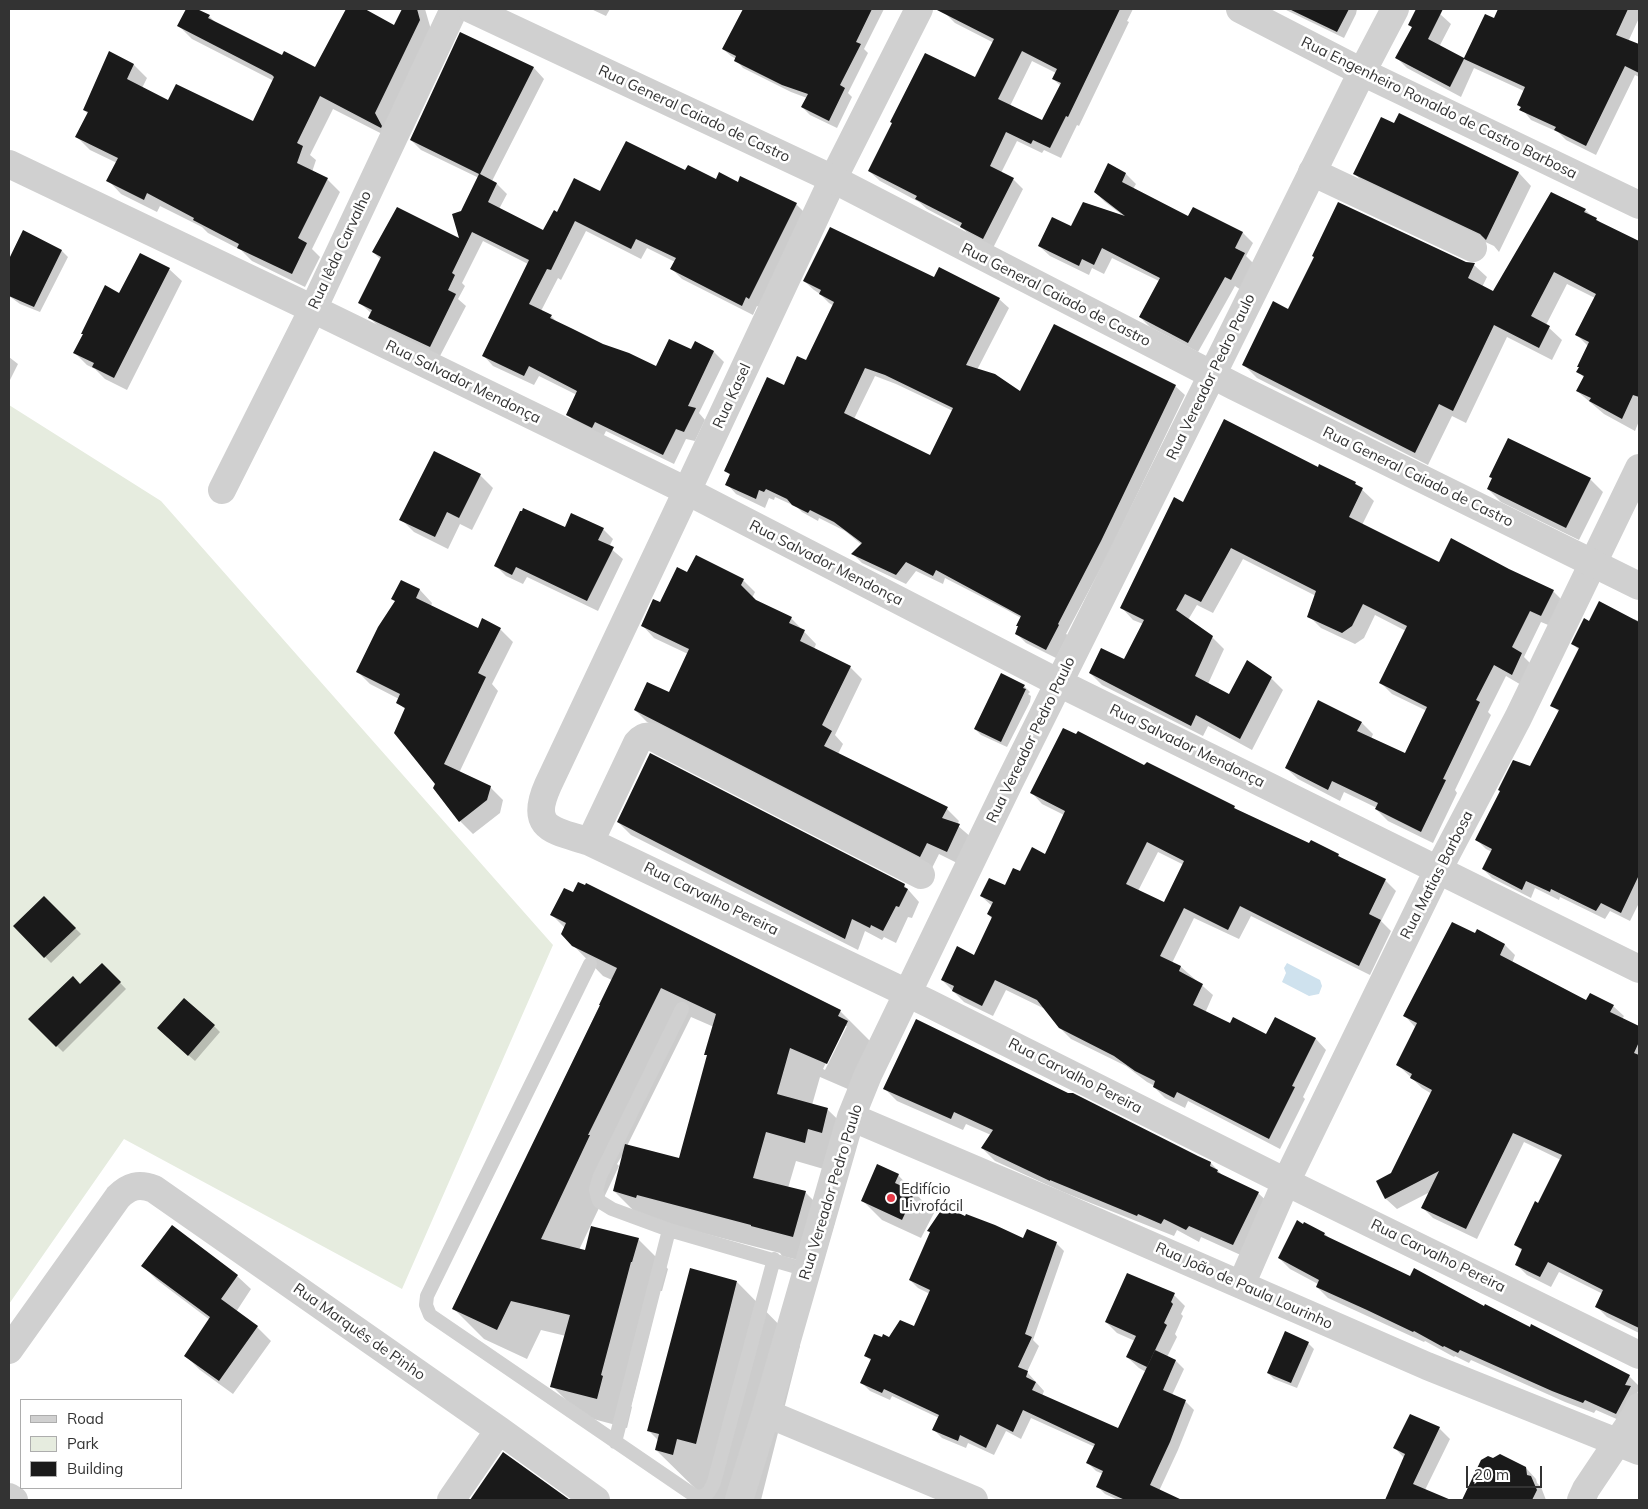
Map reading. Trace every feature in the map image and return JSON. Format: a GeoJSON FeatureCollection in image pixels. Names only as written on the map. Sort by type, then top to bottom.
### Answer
{"type":"FeatureCollection","features":[{"type":"Feature","properties":{"kind":"street","name":"Rua Iêda Carvalho"},"geometry":{"type":"LineString","coordinates":[[222,490],[313,309],[454,9]]}},
{"type":"Feature","properties":{"kind":"street","name":"Rua General Caiado de Castro"},"geometry":{"type":"LineString","coordinates":[[470,9],[833,179],[1212,375],[1639,586]]}},
{"type":"Feature","properties":{"kind":"street","name":"Rua Kasel"},"geometry":{"type":"LineString","coordinates":[[548,785],[833,179],[919,9]]}},
{"type":"Feature","properties":{"kind":"street","name":"Rua Engenheiro Ronaldo de Castro Barbosa"},"geometry":{"type":"LineString","coordinates":[[1240,9],[1362,72],[1639,205]]}},
{"type":"Feature","properties":{"kind":"street","name":"Rua Vereador Pedro Paulo"},"geometry":{"type":"LineString","coordinates":[[739,1500],[808,1270],[851,1117],[891,1025],[1312,172],[1395,9]]}},
{"type":"Feature","properties":{"kind":"street","name":"Rua Salvador Mendonça"},"geometry":{"type":"LineString","coordinates":[[9,164],[687,491],[1059,683],[1639,969]]}},
{"type":"Feature","properties":{"kind":"street"},"geometry":{"type":"LineString","coordinates":[[1312,172],[1473,248]]}},
{"type":"Feature","properties":{"kind":"street","name":"Rua Matias Barbosa"},"geometry":{"type":"LineString","coordinates":[[1241,1285],[1286,1182],[1438,870],[1518,718],[1639,468]]}},
{"type":"Feature","properties":{"kind":"street"},"geometry":{"type":"LineString","coordinates":[[590,842],[637,743],[641,738],[647,736],[921,875]]}},
{"type":"Feature","properties":{"kind":"street","name":"Rua Carvalho Pereira"},"geometry":{"type":"LineString","coordinates":[[548,785],[541,804],[540,813],[544,823],[554,830],[590,842],[908,993],[1286,1182],[1639,1355]]}},
{"type":"Feature","properties":{"kind":"street","name":"Rua João de Paula Lourinho"},"geometry":{"type":"LineString","coordinates":[[851,1117],[1427,1366],[1628,1447]]}},
{"type":"Feature","properties":{"kind":"street","name":"Rua Marquês de Pinho"},"geometry":{"type":"LineString","coordinates":[[9,1350],[118,1197],[125,1190],[133,1186],[146,1185],[499,1430],[596,1500]]}},
{"type":"Feature","properties":{"kind":"street"},"geometry":{"type":"LineString","coordinates":[[1581,1500],[1586,1489],[1628,1447],[1634,1416],[1639,1407]]}},
{"type":"Feature","properties":{"kind":"street"},"geometry":{"type":"LineString","coordinates":[[766,1413],[974,1500]]}},
{"type":"Feature","properties":{"kind":"street"},"geometry":{"type":"LineString","coordinates":[[451,1500],[499,1430]]}},
{"type":"Feature","properties":{"kind":"street"},"geometry":{"type":"LineString","coordinates":[[9,1497],[14,1500]]}},
{"type":"Feature","properties":{"kind":"lane"},"geometry":{"type":"LineString","coordinates":[[590,964],[427,1296],[426,1305],[430,1315],[615,1442],[695,1496],[701,1498],[710,1491],[774,1260]]}},
{"type":"Feature","properties":{"kind":"lane"},"geometry":{"type":"LineString","coordinates":[[682,1009],[600,1176],[596,1190],[599,1200],[612,1209],[669,1230],[808,1270]]}},
{"type":"Feature","properties":{"kind":"lane"},"geometry":{"type":"LineString","coordinates":[[615,1442],[669,1230]]}},
{"type":"Feature","properties":{"kind":"green space"},"geometry":{"type":"Polygon","coordinates":[[[9,405],[161,501],[553,945],[402,1289],[124,1139],[9,1304],[9,405]]]}},
{"type":"Feature","properties":{"kind":"water"},"geometry":{"type":"Polygon","coordinates":[[[1287,963],[1320,980],[1322,986],[1319,994],[1309,996],[1282,982],[1286,973],[1284,968],[1287,963]]]}},
{"type":"Feature","properties":{"kind":"building"},"geometry":{"type":"Polygon","coordinates":[[[186,9],[197,9],[210,15],[208,18],[282,55],[284,51],[315,67],[346,9],[365,9],[394,25],[402,9],[417,9],[420,20],[375,113],[382,126],[381,128],[320,96],[297,143],[303,146],[297,163],[328,178],[298,238],[307,243],[292,274],[237,248],[239,244],[147,193],[144,200],[106,181],[118,158],[75,137],[88,112],[83,110],[109,51],[134,64],[127,79],[168,100],[176,84],[253,121],[274,77],[177,26],[186,9]]]}},
{"type":"Feature","properties":{"kind":"building"},"geometry":{"type":"Polygon","coordinates":[[[743,9],[872,9],[856,42],[861,44],[840,85],[845,88],[829,121],[801,107],[808,94],[782,85],[734,61],[736,56],[722,49],[743,9]]]}},
{"type":"Feature","properties":{"kind":"building"},"geometry":{"type":"Polygon","coordinates":[[[935,9],[1120,9],[1068,117],[1066,116],[1050,148],[1033,140],[1031,144],[1006,132],[990,166],[1014,178],[983,239],[960,227],[962,223],[915,199],[917,196],[868,171],[892,123],[890,122],[925,53],[975,77],[994,39],[935,9]],[[1022,51],[998,99],[1042,120],[1061,83],[1052,79],[1057,69],[1022,51]]]}},
{"type":"Feature","properties":{"kind":"building"},"geometry":{"type":"Polygon","coordinates":[[[1289,9],[1349,9],[1337,32],[1289,9]]]}},
{"type":"Feature","properties":{"kind":"building"},"geometry":{"type":"Polygon","coordinates":[[[1416,9],[1443,9],[1428,39],[1464,58],[1485,14],[1494,18],[1498,9],[1628,9],[1616,35],[1639,44],[1639,73],[1625,66],[1586,146],[1554,130],[1556,127],[1519,110],[1521,107],[1517,105],[1525,87],[1464,59],[1450,87],[1395,58],[1412,27],[1408,25],[1416,9]]]}},
{"type":"Feature","properties":{"kind":"building"},"geometry":{"type":"Polygon","coordinates":[[[460,32],[534,67],[480,174],[497,183],[488,202],[543,230],[554,210],[557,212],[574,178],[600,191],[626,141],[685,170],[688,165],[716,179],[719,172],[738,182],[740,176],[797,203],[749,299],[746,297],[742,306],[670,269],[676,258],[636,239],[631,249],[575,221],[551,270],[547,269],[529,304],[552,315],[550,318],[603,344],[629,353],[656,366],[669,339],[691,349],[695,341],[714,351],[688,406],[696,408],[684,432],[676,429],[663,455],[595,422],[592,428],[566,415],[577,391],[529,366],[524,376],[482,356],[529,260],[472,232],[452,273],[455,275],[448,290],[456,294],[430,347],[368,318],[372,310],[358,303],[381,257],[372,252],[397,207],[459,238],[452,214],[461,211],[479,174],[410,140],[460,32]]]}},
{"type":"Feature","properties":{"kind":"building"},"geometry":{"type":"Polygon","coordinates":[[[1399,113],[1519,172],[1486,240],[1480,234],[1353,174],[1381,117],[1394,123],[1399,113]]]}},
{"type":"Feature","properties":{"kind":"building"},"geometry":{"type":"Polygon","coordinates":[[[1108,163],[1126,173],[1122,182],[1188,216],[1193,207],[1243,232],[1235,248],[1245,253],[1231,280],[1225,277],[1188,343],[1139,317],[1160,278],[1102,248],[1094,265],[1082,259],[1079,266],[1038,246],[1052,217],[1071,226],[1083,202],[1125,216],[1094,192],[1108,163]]]}},
{"type":"Feature","properties":{"kind":"building"},"geometry":{"type":"Polygon","coordinates":[[[1551,192],[1586,209],[1584,212],[1597,218],[1596,220],[1639,241],[1639,397],[1633,395],[1622,419],[1589,401],[1591,398],[1576,391],[1584,376],[1576,372],[1579,367],[1577,367],[1589,342],[1575,335],[1596,294],[1554,272],[1531,316],[1550,326],[1539,348],[1494,325],[1453,411],[1439,404],[1415,453],[1242,365],[1273,301],[1288,309],[1314,257],[1312,256],[1338,202],[1466,262],[1475,263],[1468,278],[1493,291],[1551,192]]]}},
{"type":"Feature","properties":{"kind":"building"},"geometry":{"type":"Polygon","coordinates":[[[830,227],[934,277],[939,267],[1000,298],[966,365],[995,374],[1020,391],[1054,324],[1176,385],[1046,650],[1015,634],[1018,626],[1016,626],[1021,616],[936,570],[933,576],[906,562],[896,575],[851,554],[862,543],[834,522],[810,510],[808,513],[792,505],[787,499],[766,489],[764,492],[759,490],[756,499],[725,485],[730,474],[724,471],[767,377],[784,385],[797,356],[806,360],[834,302],[819,294],[821,290],[803,281],[830,227]],[[865,368],[844,413],[930,455],[953,408],[885,375],[865,368]]]}},
{"type":"Feature","properties":{"kind":"building"},"geometry":{"type":"Polygon","coordinates":[[[23,230],[62,250],[34,307],[9,296],[9,259],[23,230]]]}},
{"type":"Feature","properties":{"kind":"building"},"geometry":{"type":"Polygon","coordinates":[[[140,253],[170,268],[114,378],[92,367],[94,363],[73,353],[105,285],[119,293],[140,253]]]}},
{"type":"Feature","properties":{"kind":"building"},"geometry":{"type":"Polygon","coordinates":[[[1224,419],[1318,467],[1319,464],[1356,482],[1355,484],[1363,488],[1349,517],[1439,562],[1451,538],[1509,569],[1554,590],[1541,616],[1530,611],[1512,647],[1522,653],[1512,675],[1494,665],[1476,700],[1480,702],[1443,779],[1446,780],[1421,832],[1375,809],[1378,803],[1332,781],[1328,790],[1285,768],[1318,700],[1362,722],[1357,731],[1405,753],[1427,707],[1379,683],[1407,626],[1363,604],[1352,626],[1342,633],[1307,617],[1316,591],[1231,548],[1201,602],[1185,594],[1176,610],[1213,636],[1195,676],[1229,694],[1247,660],[1272,677],[1240,739],[1196,715],[1191,726],[1089,673],[1101,648],[1124,659],[1144,620],[1120,608],[1174,497],[1183,502],[1224,419]]]}},
{"type":"Feature","properties":{"kind":"building"},"geometry":{"type":"Polygon","coordinates":[[[1508,438],[1591,478],[1566,528],[1487,489],[1492,478],[1489,477],[1508,438]]]}},
{"type":"Feature","properties":{"kind":"building"},"geometry":{"type":"Polygon","coordinates":[[[434,451],[481,474],[459,518],[447,512],[435,537],[399,520],[434,451]]]}},
{"type":"Feature","properties":{"kind":"building"},"geometry":{"type":"Polygon","coordinates":[[[523,508],[565,527],[571,513],[604,528],[598,540],[614,547],[587,601],[516,567],[512,575],[494,566],[523,508]]]}},
{"type":"Feature","properties":{"kind":"building"},"geometry":{"type":"Polygon","coordinates":[[[696,555],[744,579],[741,585],[756,600],[792,617],[789,623],[805,630],[800,641],[851,666],[822,725],[832,731],[824,746],[948,807],[942,818],[960,824],[947,852],[927,843],[920,857],[634,710],[647,682],[669,692],[689,649],[641,626],[653,599],[660,602],[677,567],[687,572],[696,555]]]}},
{"type":"Feature","properties":{"kind":"building"},"geometry":{"type":"Polygon","coordinates":[[[401,580],[420,589],[416,598],[478,628],[482,618],[501,628],[478,673],[486,677],[444,764],[491,786],[487,800],[459,822],[433,788],[435,784],[394,733],[405,708],[396,703],[400,694],[356,672],[378,627],[395,601],[391,599],[401,580]]]}},
{"type":"Feature","properties":{"kind":"building"},"geometry":{"type":"Polygon","coordinates":[[[1599,601],[1639,622],[1639,875],[1621,913],[1601,903],[1596,911],[1551,889],[1550,892],[1526,881],[1522,890],[1482,869],[1492,849],[1475,840],[1500,791],[1498,790],[1513,760],[1530,766],[1559,710],[1550,706],[1579,648],[1571,644],[1584,618],[1589,621],[1599,601]]]}},
{"type":"Feature","properties":{"kind":"building"},"geometry":{"type":"Polygon","coordinates":[[[1001,673],[1025,685],[1023,688],[1026,689],[1001,742],[974,729],[1001,673]]]}},
{"type":"Feature","properties":{"kind":"building"},"geometry":{"type":"Polygon","coordinates":[[[1063,728],[1076,734],[1078,731],[1144,765],[1147,762],[1235,806],[1234,808],[1309,843],[1311,840],[1339,854],[1338,856],[1386,879],[1369,914],[1381,920],[1359,966],[1240,906],[1228,930],[1184,908],[1160,956],[1181,966],[1179,971],[1203,984],[1193,1005],[1230,1023],[1233,1017],[1266,1034],[1275,1017],[1316,1038],[1292,1086],[1295,1087],[1269,1139],[1177,1092],[1174,1098],[1153,1087],[1155,1081],[1135,1071],[1114,1056],[1059,1028],[1037,1000],[995,980],[982,1006],[952,991],[954,986],[941,980],[957,946],[974,955],[992,917],[987,914],[993,902],[980,896],[989,878],[1005,885],[1013,868],[1020,871],[1032,847],[1045,854],[1065,811],[1030,793],[1063,728]],[[1147,842],[1126,884],[1164,902],[1184,861],[1147,842]]]}},
{"type":"Feature","properties":{"kind":"building"},"geometry":{"type":"Polygon","coordinates":[[[650,753],[905,884],[904,887],[908,889],[899,907],[896,906],[883,931],[871,925],[870,928],[852,919],[845,939],[617,822],[650,753]]]}},
{"type":"Feature","properties":{"kind":"building"},"geometry":{"type":"Polygon","coordinates":[[[578,882],[585,885],[586,883],[841,1010],[838,1016],[848,1021],[827,1064],[790,1048],[777,1094],[828,1108],[822,1133],[808,1129],[805,1143],[766,1132],[753,1178],[806,1191],[793,1237],[637,1195],[636,1198],[613,1191],[625,1144],[679,1158],[707,1055],[704,1055],[716,1014],[661,988],[588,1135],[590,1135],[541,1239],[585,1250],[591,1226],[639,1238],[601,1375],[603,1376],[597,1399],[550,1387],[570,1315],[511,1301],[497,1330],[452,1309],[617,968],[572,946],[561,934],[566,923],[550,915],[564,888],[573,892],[578,882]]]}},
{"type":"Feature","properties":{"kind":"building"},"geometry":{"type":"Polygon","coordinates":[[[44,896],[76,928],[44,958],[13,926],[44,896]]]}},
{"type":"Feature","properties":{"kind":"building"},"geometry":{"type":"Polygon","coordinates":[[[1452,922],[1475,933],[1477,929],[1505,944],[1500,955],[1586,1000],[1590,993],[1614,1005],[1610,1012],[1639,1026],[1639,1042],[1634,1053],[1639,1055],[1639,1328],[1595,1307],[1603,1290],[1548,1262],[1540,1277],[1515,1265],[1522,1249],[1514,1245],[1535,1201],[1538,1203],[1562,1155],[1513,1133],[1466,1229],[1421,1208],[1439,1171],[1385,1199],[1376,1181],[1391,1173],[1432,1090],[1410,1078],[1412,1074],[1396,1065],[1417,1023],[1403,1016],[1452,922]]]}},
{"type":"Feature","properties":{"kind":"building"},"geometry":{"type":"Polygon","coordinates":[[[102,963],[121,982],[56,1047],[28,1019],[73,976],[80,984],[102,963]]]}},
{"type":"Feature","properties":{"kind":"building"},"geometry":{"type":"Polygon","coordinates":[[[184,998],[215,1025],[188,1056],[157,1028],[184,998]]]}},
{"type":"Feature","properties":{"kind":"building"},"geometry":{"type":"Polygon","coordinates":[[[916,1019],[1068,1093],[1073,1093],[1211,1162],[1210,1166],[1218,1170],[1217,1172],[1259,1192],[1233,1245],[1189,1226],[1186,1230],[1164,1219],[1161,1224],[1138,1214],[1137,1216],[1050,1181],[981,1148],[993,1130],[954,1112],[951,1119],[883,1089],[916,1019]]]}},
{"type":"Feature","properties":{"kind":"building"},"geometry":{"type":"Polygon","coordinates":[[[877,1164],[899,1174],[895,1183],[915,1192],[902,1220],[861,1201],[877,1164]]]}},
{"type":"Feature","properties":{"kind":"building"},"geometry":{"type":"Polygon","coordinates":[[[944,1206],[965,1216],[966,1214],[995,1225],[1023,1238],[1027,1229],[1057,1242],[1025,1334],[1032,1337],[1018,1367],[1028,1371],[1026,1377],[1036,1382],[1032,1390],[1118,1428],[1155,1350],[1176,1360],[1163,1390],[1186,1400],[1170,1442],[1150,1485],[1182,1500],[1125,1500],[1096,1487],[1103,1471],[1086,1463],[1095,1444],[1023,1410],[1013,1432],[997,1424],[986,1448],[960,1435],[958,1441],[932,1430],[939,1415],[884,1389],[882,1393],[860,1383],[871,1359],[864,1356],[874,1334],[882,1337],[883,1334],[889,1337],[900,1320],[914,1326],[930,1290],[909,1280],[930,1232],[927,1231],[944,1206]]]}},
{"type":"Feature","properties":{"kind":"building"},"geometry":{"type":"Polygon","coordinates":[[[1297,1220],[1410,1276],[1414,1268],[1484,1306],[1485,1304],[1530,1327],[1531,1324],[1630,1375],[1625,1385],[1631,1386],[1616,1414],[1585,1400],[1583,1403],[1552,1391],[1460,1350],[1458,1353],[1443,1347],[1414,1331],[1316,1287],[1319,1280],[1278,1258],[1297,1220]]]}},
{"type":"Feature","properties":{"kind":"building"},"geometry":{"type":"Polygon","coordinates":[[[172,1225],[238,1275],[221,1299],[258,1326],[219,1381],[184,1356],[210,1317],[141,1266],[172,1225]]]}},
{"type":"Feature","properties":{"kind":"building"},"geometry":{"type":"Polygon","coordinates":[[[690,1268],[737,1281],[696,1444],[677,1439],[673,1455],[655,1450],[659,1434],[647,1431],[690,1268]]]}},
{"type":"Feature","properties":{"kind":"building"},"geometry":{"type":"Polygon","coordinates":[[[1127,1273],[1175,1293],[1171,1302],[1173,1304],[1164,1323],[1167,1325],[1147,1367],[1126,1357],[1136,1336],[1105,1322],[1127,1273]]]}},
{"type":"Feature","properties":{"kind":"building"},"geometry":{"type":"Polygon","coordinates":[[[1285,1331],[1309,1342],[1291,1383],[1267,1373],[1285,1331]]]}},
{"type":"Feature","properties":{"kind":"building"},"geometry":{"type":"Polygon","coordinates":[[[1410,1414],[1440,1427],[1413,1484],[1451,1500],[1385,1500],[1405,1454],[1393,1448],[1410,1414]]]}},
{"type":"Feature","properties":{"kind":"building"},"geometry":{"type":"Polygon","coordinates":[[[503,1452],[570,1500],[470,1500],[503,1452]]]}},
{"type":"Feature","properties":{"kind":"building"},"geometry":{"type":"Polygon","coordinates":[[[1500,1454],[1526,1467],[1527,1475],[1531,1476],[1537,1490],[1532,1500],[1462,1500],[1481,1460],[1488,1456],[1493,1458],[1500,1454]]]}},
{"type":"Feature","properties":{"kind":"place","name":"Edifício Livrofácil"},"geometry":{"type":"Point","coordinates":[891,1198]}}]}
